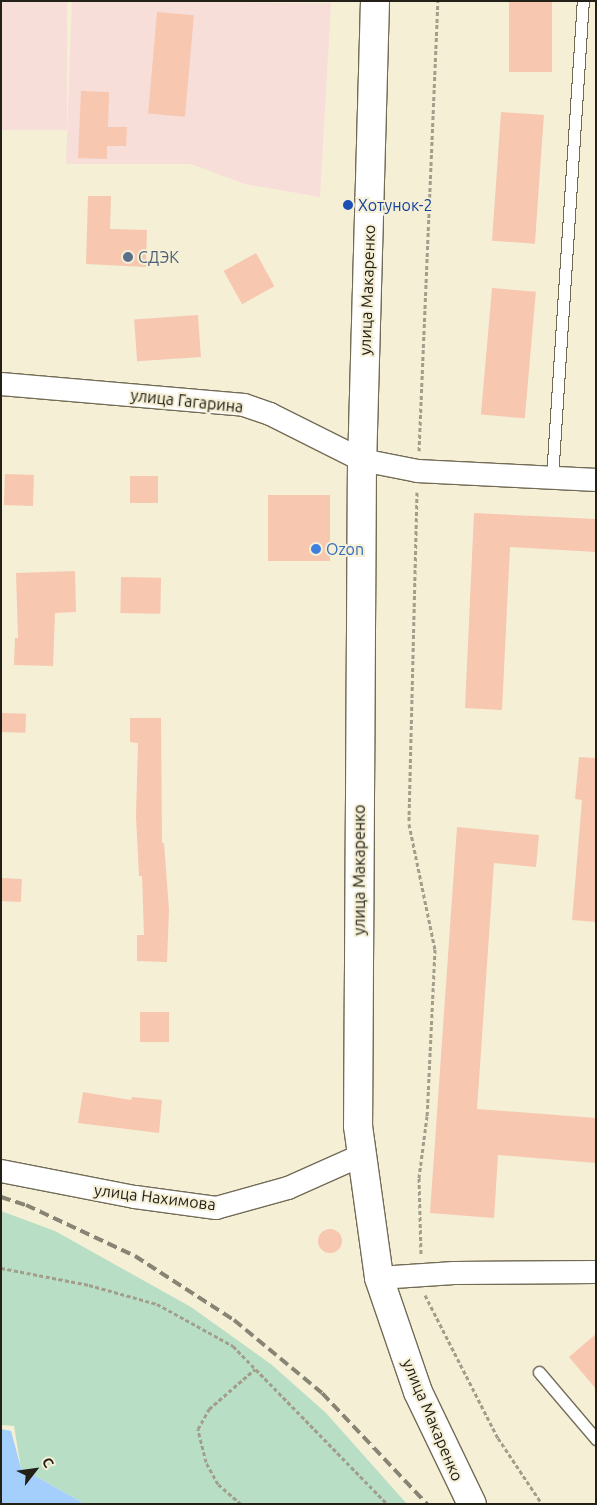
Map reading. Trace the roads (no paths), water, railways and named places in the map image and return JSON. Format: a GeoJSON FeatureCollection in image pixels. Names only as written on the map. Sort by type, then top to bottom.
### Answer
{"type":"FeatureCollection","features":[{"type":"Feature","properties":{"kind":"main road","name":"улица Макаренко"},"geometry":{"type":"LineString","coordinates":[[374,1],[362,460],[358,1126],[379,1278],[418,1392],[472,1504]]}},
{"type":"Feature","properties":{"kind":"street","name":"улица Гагарина"},"geometry":{"type":"LineString","coordinates":[[1,384],[244,405],[270,414],[362,460]]}},
{"type":"Feature","properties":{"kind":"street"},"geometry":{"type":"LineString","coordinates":[[362,460],[418,471],[596,480]]}},
{"type":"Feature","properties":{"kind":"street","name":"улица Нахимова"},"geometry":{"type":"LineString","coordinates":[[1,1172],[135,1197],[216,1208],[288,1188],[362,1155]]}},
{"type":"Feature","properties":{"kind":"street"},"geometry":{"type":"LineString","coordinates":[[379,1278],[422,1275],[596,1272]]}},
{"type":"Feature","properties":{"kind":"lane"},"geometry":{"type":"LineString","coordinates":[[552,478],[583,1]]}},
{"type":"Feature","properties":{"kind":"lane"},"geometry":{"type":"LineString","coordinates":[[539,1372],[596,1439]]}},
{"type":"Feature","properties":{"kind":"water"},"geometry":{"type":"Polygon","coordinates":[[[1,1429],[11,1431],[21,1468],[85,1504],[1,1504],[1,1429]]]}},
{"type":"Feature","properties":{"kind":"railway"},"geometry":{"type":"LineString","coordinates":[[1,1197],[26,1205],[135,1256],[234,1320],[322,1393],[427,1504]]}},
{"type":"Feature","properties":{"kind":"place","name":"Хотунок-2"},"geometry":{"type":"Point","coordinates":[348,205]}},
{"type":"Feature","properties":{"kind":"place","name":"СДЭК"},"geometry":{"type":"Point","coordinates":[128,257]}},
{"type":"Feature","properties":{"kind":"place","name":"Ozon"},"geometry":{"type":"Point","coordinates":[316,549]}}]}
